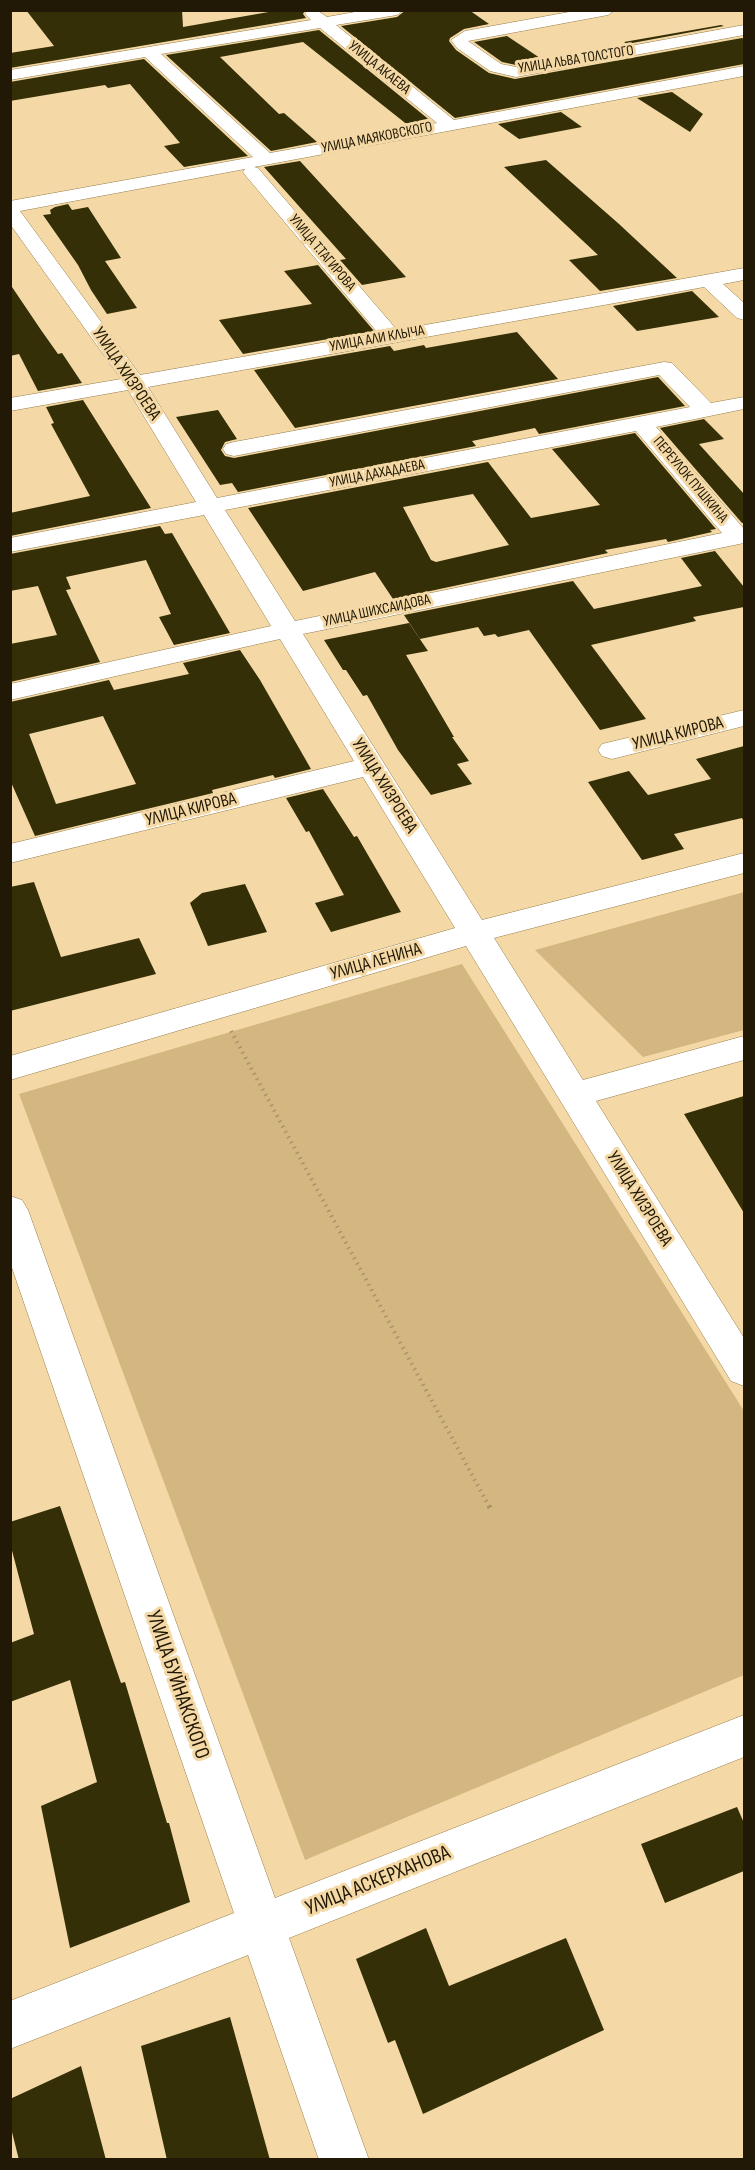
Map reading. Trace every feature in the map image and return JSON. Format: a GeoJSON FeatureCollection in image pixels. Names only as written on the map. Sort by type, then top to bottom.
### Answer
{"type":"FeatureCollection","features":[{"type":"Feature","properties":{"kind":"street","name":"УЛИЦА АКАЕВА"},"geometry":{"type":"LineString","coordinates":[[309,10],[449,124]]}},
{"type":"Feature","properties":{"kind":"street"},"geometry":{"type":"LineString","coordinates":[[10,75],[397,10]]}},
{"type":"Feature","properties":{"kind":"street","name":"УЛИЦА ЛЬВА ТОЛСТОГО"},"geometry":{"type":"LineString","coordinates":[[608,10],[459,39],[463,45],[495,68],[516,72],[744,30]]}},
{"type":"Feature","properties":{"kind":"street"},"geometry":{"type":"LineString","coordinates":[[526,25],[558,34]]}},
{"type":"Feature","properties":{"kind":"street"},"geometry":{"type":"LineString","coordinates":[[590,43],[622,52]]}},
{"type":"Feature","properties":{"kind":"street","name":"УЛИЦА Т.ТАГИРОВА"},"geometry":{"type":"LineString","coordinates":[[148,51],[259,165],[391,336]]}},
{"type":"Feature","properties":{"kind":"street","name":"УЛИЦА МАЯКОВСКОГО"},"geometry":{"type":"LineString","coordinates":[[10,208],[259,165],[449,124],[744,71]]}},
{"type":"Feature","properties":{"kind":"street","name":"УЛИЦА ХИЗРОЕВА"},"geometry":{"type":"LineString","coordinates":[[10,208],[134,382],[744,1370]]}},
{"type":"Feature","properties":{"kind":"street","name":"УЛИЦА АЛИ КЛЫЧА"},"geometry":{"type":"LineString","coordinates":[[10,405],[744,274]]}},
{"type":"Feature","properties":{"kind":"street"},"geometry":{"type":"LineString","coordinates":[[709,281],[744,314]]}},
{"type":"Feature","properties":{"kind":"street"},"geometry":{"type":"LineString","coordinates":[[234,449],[664,368],[707,411]]}},
{"type":"Feature","properties":{"kind":"street","name":"УЛИЦА ДАХАДАЕВА"},"geometry":{"type":"LineString","coordinates":[[10,545],[744,403]]}},
{"type":"Feature","properties":{"kind":"street","name":"ПЕРЕУЛОК ПУШКИНА"},"geometry":{"type":"LineString","coordinates":[[641,423],[741,537]]}},
{"type":"Feature","properties":{"kind":"street","name":"УЛИЦА ШИХСАИДОВА"},"geometry":{"type":"LineString","coordinates":[[10,692],[287,630],[741,537]]}},
{"type":"Feature","properties":{"kind":"street","name":"УЛИЦА КИРОВА"},"geometry":{"type":"LineString","coordinates":[[612,750],[744,718]]}},
{"type":"Feature","properties":{"kind":"street","name":"УЛИЦА КИРОВА"},"geometry":{"type":"LineString","coordinates":[[10,854],[371,766]]}},
{"type":"Feature","properties":{"kind":"street","name":"УЛИЦА ЛЕНИНА"},"geometry":{"type":"LineString","coordinates":[[10,1068],[474,933],[744,863]]}},
{"type":"Feature","properties":{"kind":"street"},"geometry":{"type":"LineString","coordinates":[[574,1095],[744,1048]]}},
{"type":"Feature","properties":{"kind":"street","name":"УЛИЦА БУЙНАКСКОГО"},"geometry":{"type":"LineString","coordinates":[[10,1210],[344,2160]]}},
{"type":"Feature","properties":{"kind":"street","name":"УЛИЦА АСКЕРХАНОВА"},"geometry":{"type":"LineString","coordinates":[[10,2025],[744,1736]]}},
{"type":"Feature","properties":{"kind":"path"},"geometry":{"type":"LineString","coordinates":[[219,1008],[493,1513]]}},
{"type":"Feature","properties":{"kind":"shaded area"},"geometry":{"type":"Polygon","coordinates":[[[744,892],[744,1030],[643,1057],[535,950],[744,892]]]}},
{"type":"Feature","properties":{"kind":"shaded area"},"geometry":{"type":"Polygon","coordinates":[[[462,964],[744,1411],[744,1675],[305,1860],[19,1094],[462,964]]]}},
{"type":"Feature","properties":{"kind":"building"},"geometry":{"type":"Polygon","coordinates":[[[26,10],[182,10],[183,27],[280,10],[305,10],[303,14],[306,18],[10,68],[10,53],[54,46],[26,10]]]}},
{"type":"Feature","properties":{"kind":"building"},"geometry":{"type":"Polygon","coordinates":[[[406,10],[469,10],[489,24],[464,29],[449,41],[456,50],[489,73],[515,79],[742,38],[744,39],[744,64],[455,118],[341,26],[397,17],[406,10]]]}},
{"type":"Feature","properties":{"kind":"building"},"geometry":{"type":"Polygon","coordinates":[[[724,26],[627,44],[624,42],[724,26]]]}},
{"type":"Feature","properties":{"kind":"building"},"geometry":{"type":"Polygon","coordinates":[[[319,30],[432,122],[409,126],[303,42],[220,57],[279,114],[284,113],[317,142],[271,151],[166,55],[319,30]]]}},
{"type":"Feature","properties":{"kind":"building"},"geometry":{"type":"Polygon","coordinates":[[[507,36],[543,60],[516,65],[502,62],[474,42],[507,36]]]}},
{"type":"Feature","properties":{"kind":"building"},"geometry":{"type":"Polygon","coordinates":[[[144,59],[248,156],[184,167],[164,146],[180,143],[130,84],[108,88],[105,85],[10,101],[10,82],[144,59]]]}},
{"type":"Feature","properties":{"kind":"building"},"geometry":{"type":"Polygon","coordinates":[[[672,92],[703,114],[690,132],[637,98],[672,92]]]}},
{"type":"Feature","properties":{"kind":"building"},"geometry":{"type":"Polygon","coordinates":[[[561,112],[582,127],[519,139],[498,124],[561,112]]]}},
{"type":"Feature","properties":{"kind":"building"},"geometry":{"type":"Polygon","coordinates":[[[546,160],[677,278],[600,291],[569,260],[598,255],[504,167],[546,160]]]}},
{"type":"Feature","properties":{"kind":"building"},"geometry":{"type":"Polygon","coordinates":[[[300,161],[406,277],[362,285],[340,260],[346,259],[264,167],[300,161]]]}},
{"type":"Feature","properties":{"kind":"building"},"geometry":{"type":"Polygon","coordinates":[[[68,204],[72,210],[88,207],[121,258],[105,261],[137,308],[107,314],[91,290],[78,265],[43,215],[51,214],[50,210],[55,207],[68,204]]]}},
{"type":"Feature","properties":{"kind":"building"},"geometry":{"type":"Polygon","coordinates":[[[318,265],[374,331],[243,354],[219,320],[312,304],[284,271],[318,265]]]}},
{"type":"Feature","properties":{"kind":"building"},"geometry":{"type":"Polygon","coordinates":[[[10,284],[58,354],[62,353],[82,383],[38,391],[19,354],[10,356],[10,284]]]}},
{"type":"Feature","properties":{"kind":"building"},"geometry":{"type":"Polygon","coordinates":[[[692,291],[719,317],[637,331],[613,306],[692,291]]]}},
{"type":"Feature","properties":{"kind":"building"},"geometry":{"type":"Polygon","coordinates":[[[517,332],[558,379],[295,428],[254,370],[390,346],[394,351],[424,345],[426,348],[517,332]]]}},
{"type":"Feature","properties":{"kind":"building"},"geometry":{"type":"Polygon","coordinates":[[[658,377],[685,406],[539,434],[535,428],[472,441],[476,446],[238,492],[232,483],[220,485],[176,417],[218,410],[237,439],[225,442],[221,450],[225,456],[234,458],[658,377]]]}},
{"type":"Feature","properties":{"kind":"building"},"geometry":{"type":"Polygon","coordinates":[[[83,400],[151,508],[10,536],[10,513],[90,496],[51,424],[54,423],[46,407],[83,400]]]}},
{"type":"Feature","properties":{"kind":"building"},"geometry":{"type":"Polygon","coordinates":[[[704,419],[724,439],[699,444],[744,494],[744,523],[660,428],[704,419]]]}},
{"type":"Feature","properties":{"kind":"building"},"geometry":{"type":"Polygon","coordinates":[[[635,433],[716,529],[710,530],[712,532],[668,542],[666,539],[605,550],[608,553],[393,599],[375,572],[303,591],[248,508],[488,462],[531,518],[600,505],[552,449],[635,433]],[[473,494],[403,507],[431,560],[436,562],[509,545],[473,494]]]}},
{"type":"Feature","properties":{"kind":"building"},"geometry":{"type":"Polygon","coordinates":[[[160,526],[165,534],[172,533],[230,633],[174,645],[159,617],[171,614],[146,560],[66,577],[71,589],[66,590],[100,662],[10,682],[10,644],[57,635],[38,586],[10,591],[10,554],[160,526]]]}},
{"type":"Feature","properties":{"kind":"building"},"geometry":{"type":"Polygon","coordinates":[[[715,551],[744,587],[744,607],[693,617],[696,621],[591,645],[646,719],[600,730],[529,630],[498,637],[495,634],[484,636],[478,627],[420,639],[404,615],[573,581],[594,609],[702,586],[681,558],[715,551]]]}},
{"type":"Feature","properties":{"kind":"building"},"geometry":{"type":"Polygon","coordinates":[[[409,623],[428,651],[406,655],[454,737],[452,737],[469,761],[457,764],[472,784],[431,795],[398,750],[367,695],[363,696],[324,640],[409,623]]]}},
{"type":"Feature","properties":{"kind":"building"},"geometry":{"type":"Polygon","coordinates":[[[240,650],[260,680],[311,769],[275,778],[273,775],[212,790],[213,793],[35,836],[10,780],[10,702],[109,680],[114,690],[189,674],[183,663],[240,650]],[[103,716],[29,734],[56,804],[136,784],[103,716]]]}},
{"type":"Feature","properties":{"kind":"building"},"geometry":{"type":"Polygon","coordinates":[[[744,746],[744,822],[742,818],[674,834],[684,849],[642,860],[588,782],[629,771],[648,795],[711,779],[696,759],[744,746]]]}},
{"type":"Feature","properties":{"kind":"building"},"geometry":{"type":"Polygon","coordinates":[[[323,789],[354,837],[357,836],[401,912],[331,932],[315,903],[344,895],[309,831],[306,832],[286,798],[323,789]]]}},
{"type":"Feature","properties":{"kind":"building"},"geometry":{"type":"Polygon","coordinates":[[[34,882],[61,957],[139,938],[156,974],[10,1011],[10,887],[34,882]]]}},
{"type":"Feature","properties":{"kind":"building"},"geometry":{"type":"Polygon","coordinates":[[[245,884],[267,932],[208,946],[190,903],[202,893],[245,884]]]}},
{"type":"Feature","properties":{"kind":"building"},"geometry":{"type":"Polygon","coordinates":[[[744,1096],[744,1213],[684,1114],[744,1096]]]}},
{"type":"Feature","properties":{"kind":"building"},"geometry":{"type":"Polygon","coordinates":[[[60,1506],[121,1683],[125,1682],[167,1823],[169,1823],[190,1902],[70,1948],[41,1806],[97,1782],[70,1680],[10,1702],[10,1643],[34,1634],[10,1543],[10,1522],[60,1506]]]}},
{"type":"Feature","properties":{"kind":"building"},"geometry":{"type":"Polygon","coordinates":[[[737,1807],[744,1823],[744,1871],[665,1903],[641,1844],[737,1807]]]}},
{"type":"Feature","properties":{"kind":"building"},"geometry":{"type":"Polygon","coordinates":[[[426,1928],[449,1986],[566,1938],[604,2030],[423,2114],[395,2040],[388,2043],[356,1959],[426,1928]]]}},
{"type":"Feature","properties":{"kind":"building"},"geometry":{"type":"Polygon","coordinates":[[[230,2017],[270,2160],[167,2160],[141,2046],[230,2017]]]}},
{"type":"Feature","properties":{"kind":"building"},"geometry":{"type":"Polygon","coordinates":[[[81,2066],[106,2160],[19,2160],[10,2124],[10,2099],[81,2066]]]}}]}
